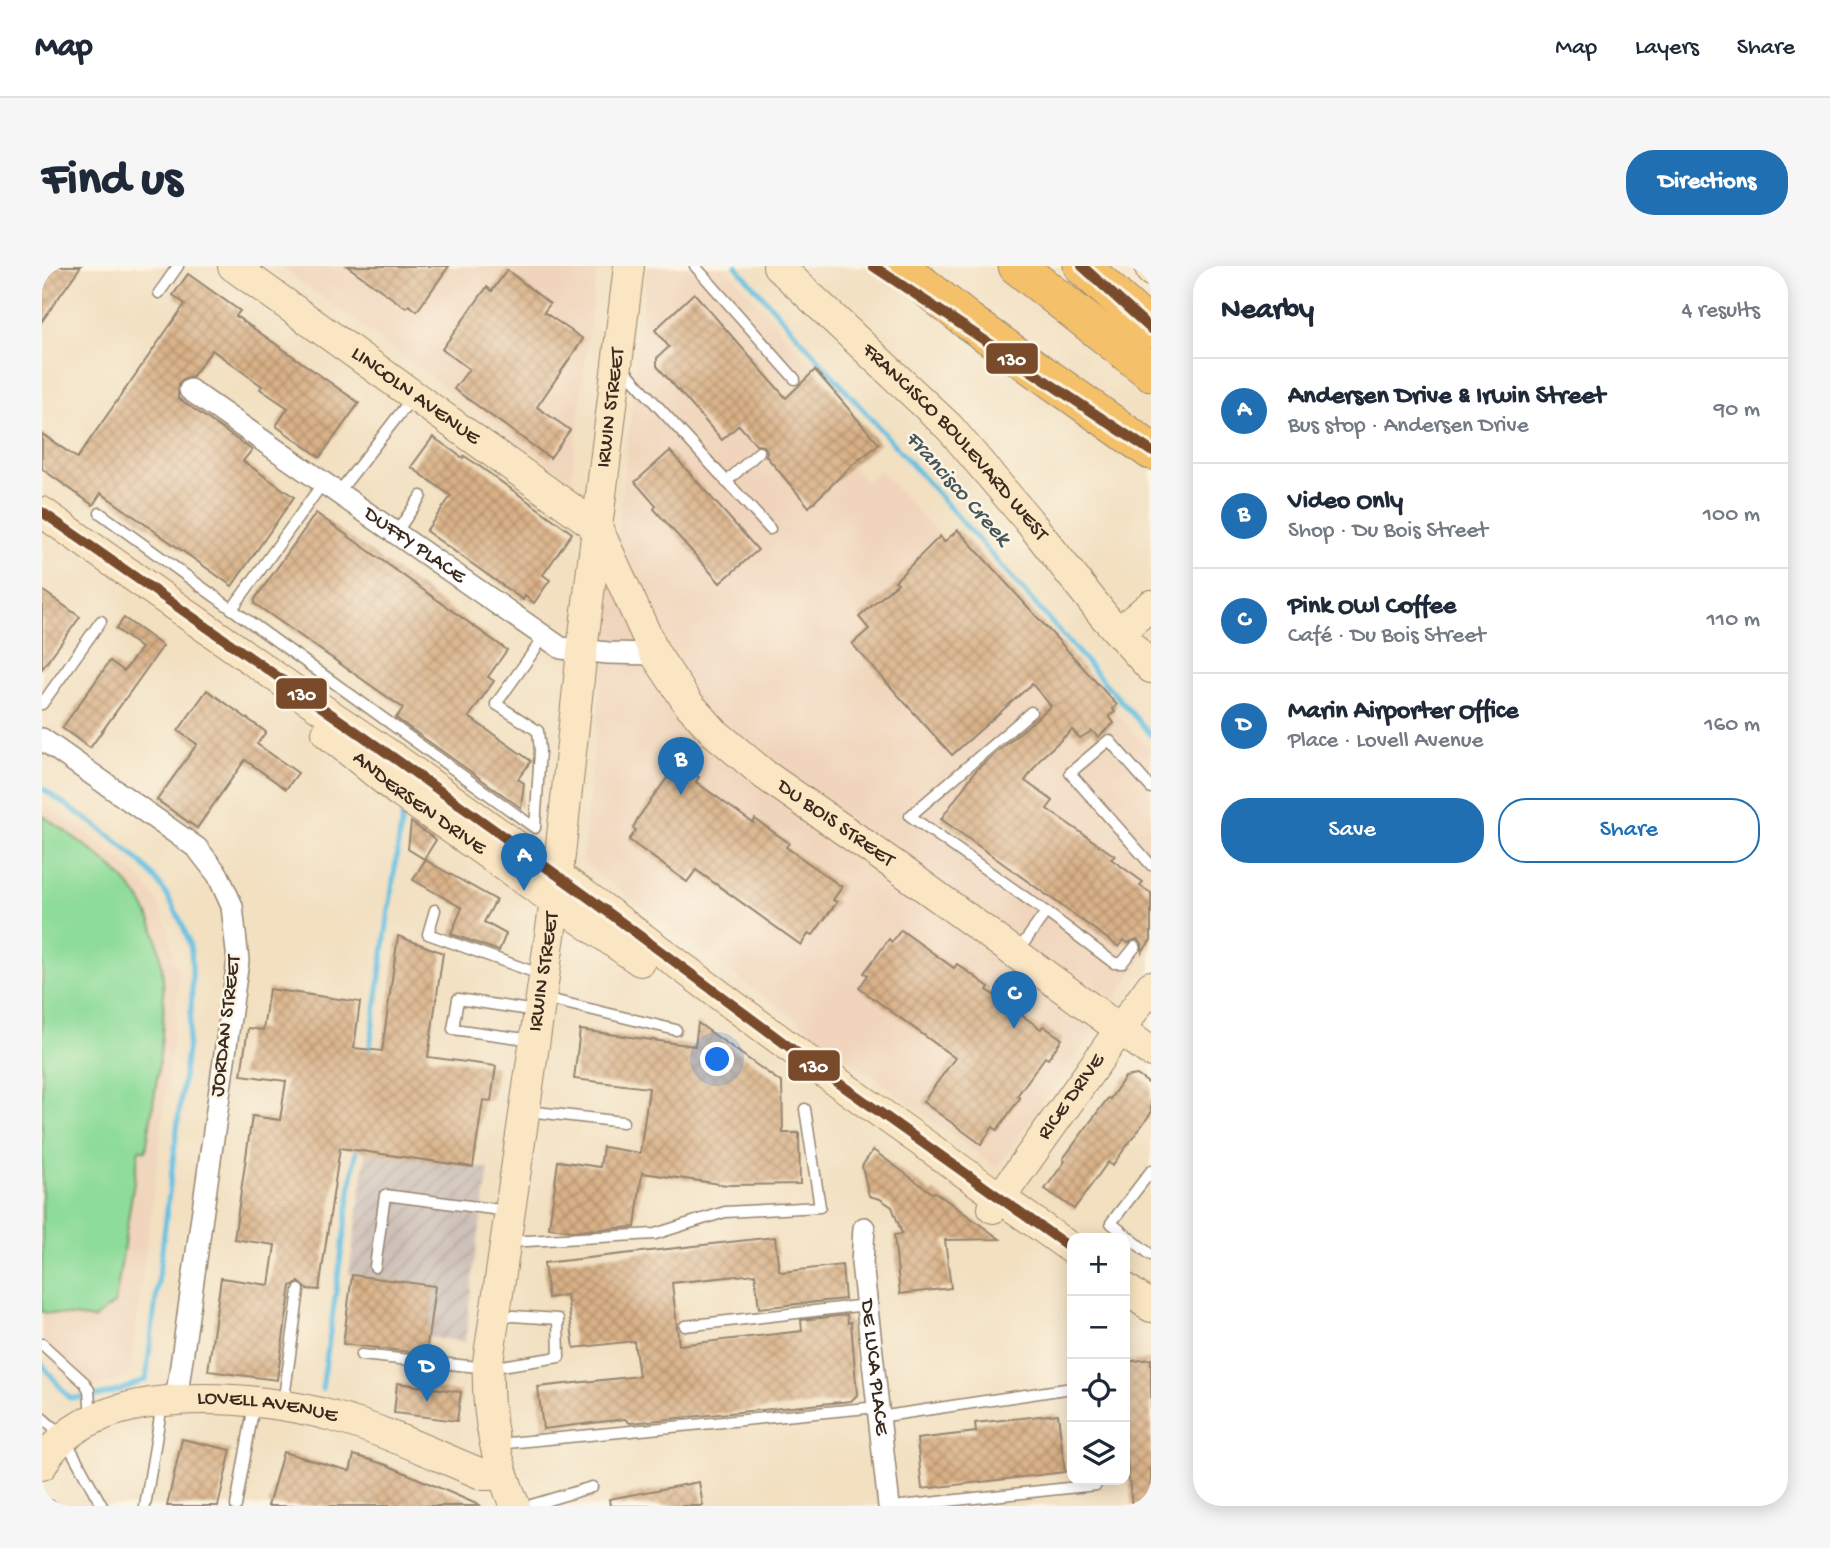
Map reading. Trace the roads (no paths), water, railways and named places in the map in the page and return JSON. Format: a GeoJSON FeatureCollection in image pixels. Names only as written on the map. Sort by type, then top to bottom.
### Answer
{"type":"FeatureCollection","features":[{"type":"Feature","properties":{"kind":"highway"},"geometry":{"type":"LineString","coordinates":[[873,266],[1139,443]]}},
{"type":"Feature","properties":{"kind":"highway"},"geometry":{"type":"LineString","coordinates":[[900,266],[968,321],[1139,443]]}},
{"type":"Feature","properties":{"kind":"highway"},"geometry":{"type":"LineString","coordinates":[[1017,266],[1151,372]]}},
{"type":"Feature","properties":{"kind":"highway"},"geometry":{"type":"LineString","coordinates":[[1082,266],[1151,328]]}},
{"type":"Feature","properties":{"kind":"street","name":"LINCOLN AVENUE"},"geometry":{"type":"LineString","coordinates":[[233,266],[597,527]]}},
{"type":"Feature","properties":{"kind":"street","name":"IRWIN STREET"},"geometry":{"type":"LineString","coordinates":[[515,1506],[502,1475],[495,1445],[489,1409],[488,1368],[508,1211],[525,1111],[556,888],[629,266]]}},
{"type":"Feature","properties":{"kind":"street","name":"FRANCISCO BOULEVARD WEST"},"geometry":{"type":"LineString","coordinates":[[778,266],[950,428],[1140,650]]}},
{"type":"Feature","properties":{"kind":"street","name":"DUFFY PLACE"},"geometry":{"type":"LineString","coordinates":[[190,390],[561,648],[655,654]]}},
{"type":"Feature","properties":{"kind":"street","name":"ANDERSEN DRIVE"},"geometry":{"type":"LineString","coordinates":[[42,512],[397,760],[556,888],[613,942],[996,1203],[1067,1246]]}},
{"type":"Feature","properties":{"kind":"street","name":"DU BOIS STREET"},"geometry":{"type":"LineString","coordinates":[[597,527],[655,654],[688,703],[714,732],[765,775],[1151,1052]]}},
{"type":"Feature","properties":{"kind":"street","name":"ANDERSEN DRIVE"},"geometry":{"type":"LineString","coordinates":[[42,530],[286,701],[399,792],[556,888],[819,1069],[996,1203],[1067,1261]]}},
{"type":"Feature","properties":{"kind":"street","name":"FRANCISCO BOULEVARD WEST"},"geometry":{"type":"LineString","coordinates":[[1140,650],[1151,605]]}},
{"type":"Feature","properties":{"kind":"street","name":"JORDAN STREET"},"geometry":{"type":"LineString","coordinates":[[42,739],[197,848],[218,875],[232,906],[238,961],[169,1401]]}},
{"type":"Feature","properties":{"kind":"street"},"geometry":{"type":"LineString","coordinates":[[541,997],[564,944],[577,939],[593,938],[613,942]]}},
{"type":"Feature","properties":{"kind":"street","name":"RICE DRIVE"},"geometry":{"type":"LineString","coordinates":[[996,1203],[1151,986]]}},
{"type":"Feature","properties":{"kind":"street","name":"DE LUCA PLACE"},"geometry":{"type":"LineString","coordinates":[[864,1228],[862,1263],[889,1506]]}},
{"type":"Feature","properties":{"kind":"street"},"geometry":{"type":"LineString","coordinates":[[1130,1292],[1151,1307]]}},
{"type":"Feature","properties":{"kind":"street"},"geometry":{"type":"LineString","coordinates":[[1130,1308],[1151,1323]]}},
{"type":"Feature","properties":{"kind":"street","name":"LOVELL AVENUE"},"geometry":{"type":"LineString","coordinates":[[42,1465],[48,1454],[53,1428],[90,1412],[169,1401],[269,1404],[335,1417],[484,1475],[502,1475]]}},
{"type":"Feature","properties":{"kind":"lane"},"geometry":{"type":"LineString","coordinates":[[159,293],[178,266]]}},
{"type":"Feature","properties":{"kind":"lane"},"geometry":{"type":"LineString","coordinates":[[695,266],[795,379]]}},
{"type":"Feature","properties":{"kind":"lane"},"geometry":{"type":"LineString","coordinates":[[617,361],[770,529]]}},
{"type":"Feature","properties":{"kind":"lane"},"geometry":{"type":"LineString","coordinates":[[232,609],[331,488],[414,395]]}},
{"type":"Feature","properties":{"kind":"lane"},"geometry":{"type":"LineString","coordinates":[[726,482],[759,452]]}},
{"type":"Feature","properties":{"kind":"lane"},"geometry":{"type":"LineString","coordinates":[[396,533],[421,496]]}},
{"type":"Feature","properties":{"kind":"lane"},"geometry":{"type":"LineString","coordinates":[[100,513],[535,828],[540,751],[538,731],[496,704],[544,637]]}},
{"type":"Feature","properties":{"kind":"lane"},"geometry":{"type":"LineString","coordinates":[[42,704],[101,621]]}},
{"type":"Feature","properties":{"kind":"lane"},"geometry":{"type":"LineString","coordinates":[[1031,712],[910,816],[1114,963],[1122,963],[1135,947]]}},
{"type":"Feature","properties":{"kind":"lane"},"geometry":{"type":"LineString","coordinates":[[1151,788],[1109,740],[1070,773],[1151,865]]}},
{"type":"Feature","properties":{"kind":"lane"},"geometry":{"type":"LineString","coordinates":[[435,910],[428,934],[541,997]]}},
{"type":"Feature","properties":{"kind":"lane"},"geometry":{"type":"LineString","coordinates":[[1017,954],[1046,912]]}},
{"type":"Feature","properties":{"kind":"lane"},"geometry":{"type":"LineString","coordinates":[[541,997],[453,1029],[458,999],[541,997],[676,1030]]}},
{"type":"Feature","properties":{"kind":"lane"},"geometry":{"type":"LineString","coordinates":[[506,1242],[656,1234],[724,1212],[820,1207],[805,1109]]}},
{"type":"Feature","properties":{"kind":"lane"},"geometry":{"type":"LineString","coordinates":[[525,1111],[623,1122]]}},
{"type":"Feature","properties":{"kind":"lane"},"geometry":{"type":"LineString","coordinates":[[1151,1171],[1111,1223],[1151,1255]]}},
{"type":"Feature","properties":{"kind":"lane"},"geometry":{"type":"LineString","coordinates":[[375,1267],[385,1195],[508,1211]]}},
{"type":"Feature","properties":{"kind":"lane"},"geometry":{"type":"LineString","coordinates":[[236,1506],[269,1404],[299,1290]]}},
{"type":"Feature","properties":{"kind":"lane"},"geometry":{"type":"LineString","coordinates":[[685,1325],[866,1305]]}},
{"type":"Feature","properties":{"kind":"lane"},"geometry":{"type":"LineString","coordinates":[[361,1355],[488,1368],[559,1357],[558,1320],[495,1315]]}},
{"type":"Feature","properties":{"kind":"lane"},"geometry":{"type":"LineString","coordinates":[[42,1344],[85,1383],[89,1390],[90,1412]]}},
{"type":"Feature","properties":{"kind":"lane"},"geometry":{"type":"LineString","coordinates":[[495,1445],[878,1412],[1067,1389]]}},
{"type":"Feature","properties":{"kind":"lane"},"geometry":{"type":"LineString","coordinates":[[145,1506],[169,1401]]}},
{"type":"Feature","properties":{"kind":"lane"},"geometry":{"type":"LineString","coordinates":[[53,1428],[102,1506]]}},
{"type":"Feature","properties":{"kind":"lane"},"geometry":{"type":"LineString","coordinates":[[901,1506],[1096,1485]]}},
{"type":"Feature","properties":{"kind":"lane"},"geometry":{"type":"LineString","coordinates":[[528,1506],[592,1487]]}},
{"type":"Feature","properties":{"kind":"lane"},"geometry":{"type":"LineString","coordinates":[[42,1505],[51,1506]]}},
{"type":"Feature","properties":{"kind":"waterway","name":"Francisco Creek"},"geometry":{"type":"LineString","coordinates":[[736,266],[1151,735]]}},
{"type":"Feature","properties":{"kind":"waterway"},"geometry":{"type":"LineString","coordinates":[[42,788],[116,840],[162,888],[184,929],[191,952],[192,973],[189,1037],[146,1379],[108,1393],[69,1398],[42,1364]]}},
{"type":"Feature","properties":{"kind":"waterway"},"geometry":{"type":"LineString","coordinates":[[369,1054],[402,817]]}},
{"type":"Feature","properties":{"kind":"waterway"},"geometry":{"type":"LineString","coordinates":[[322,1389],[357,1143]]}},
{"type":"Feature","properties":{"kind":"place","name":"Video Only"},"geometry":{"type":"Point","coordinates":[681,795]}},
{"type":"Feature","properties":{"kind":"place","name":"Andersen Drive & Irwin Street"},"geometry":{"type":"Point","coordinates":[524,891]}},
{"type":"Feature","properties":{"kind":"place","name":"Pink Owl Coffee"},"geometry":{"type":"Point","coordinates":[1014,1029]}},
{"type":"Feature","properties":{"kind":"place","name":"Marin Airporter Office"},"geometry":{"type":"Point","coordinates":[427,1402]}}]}
